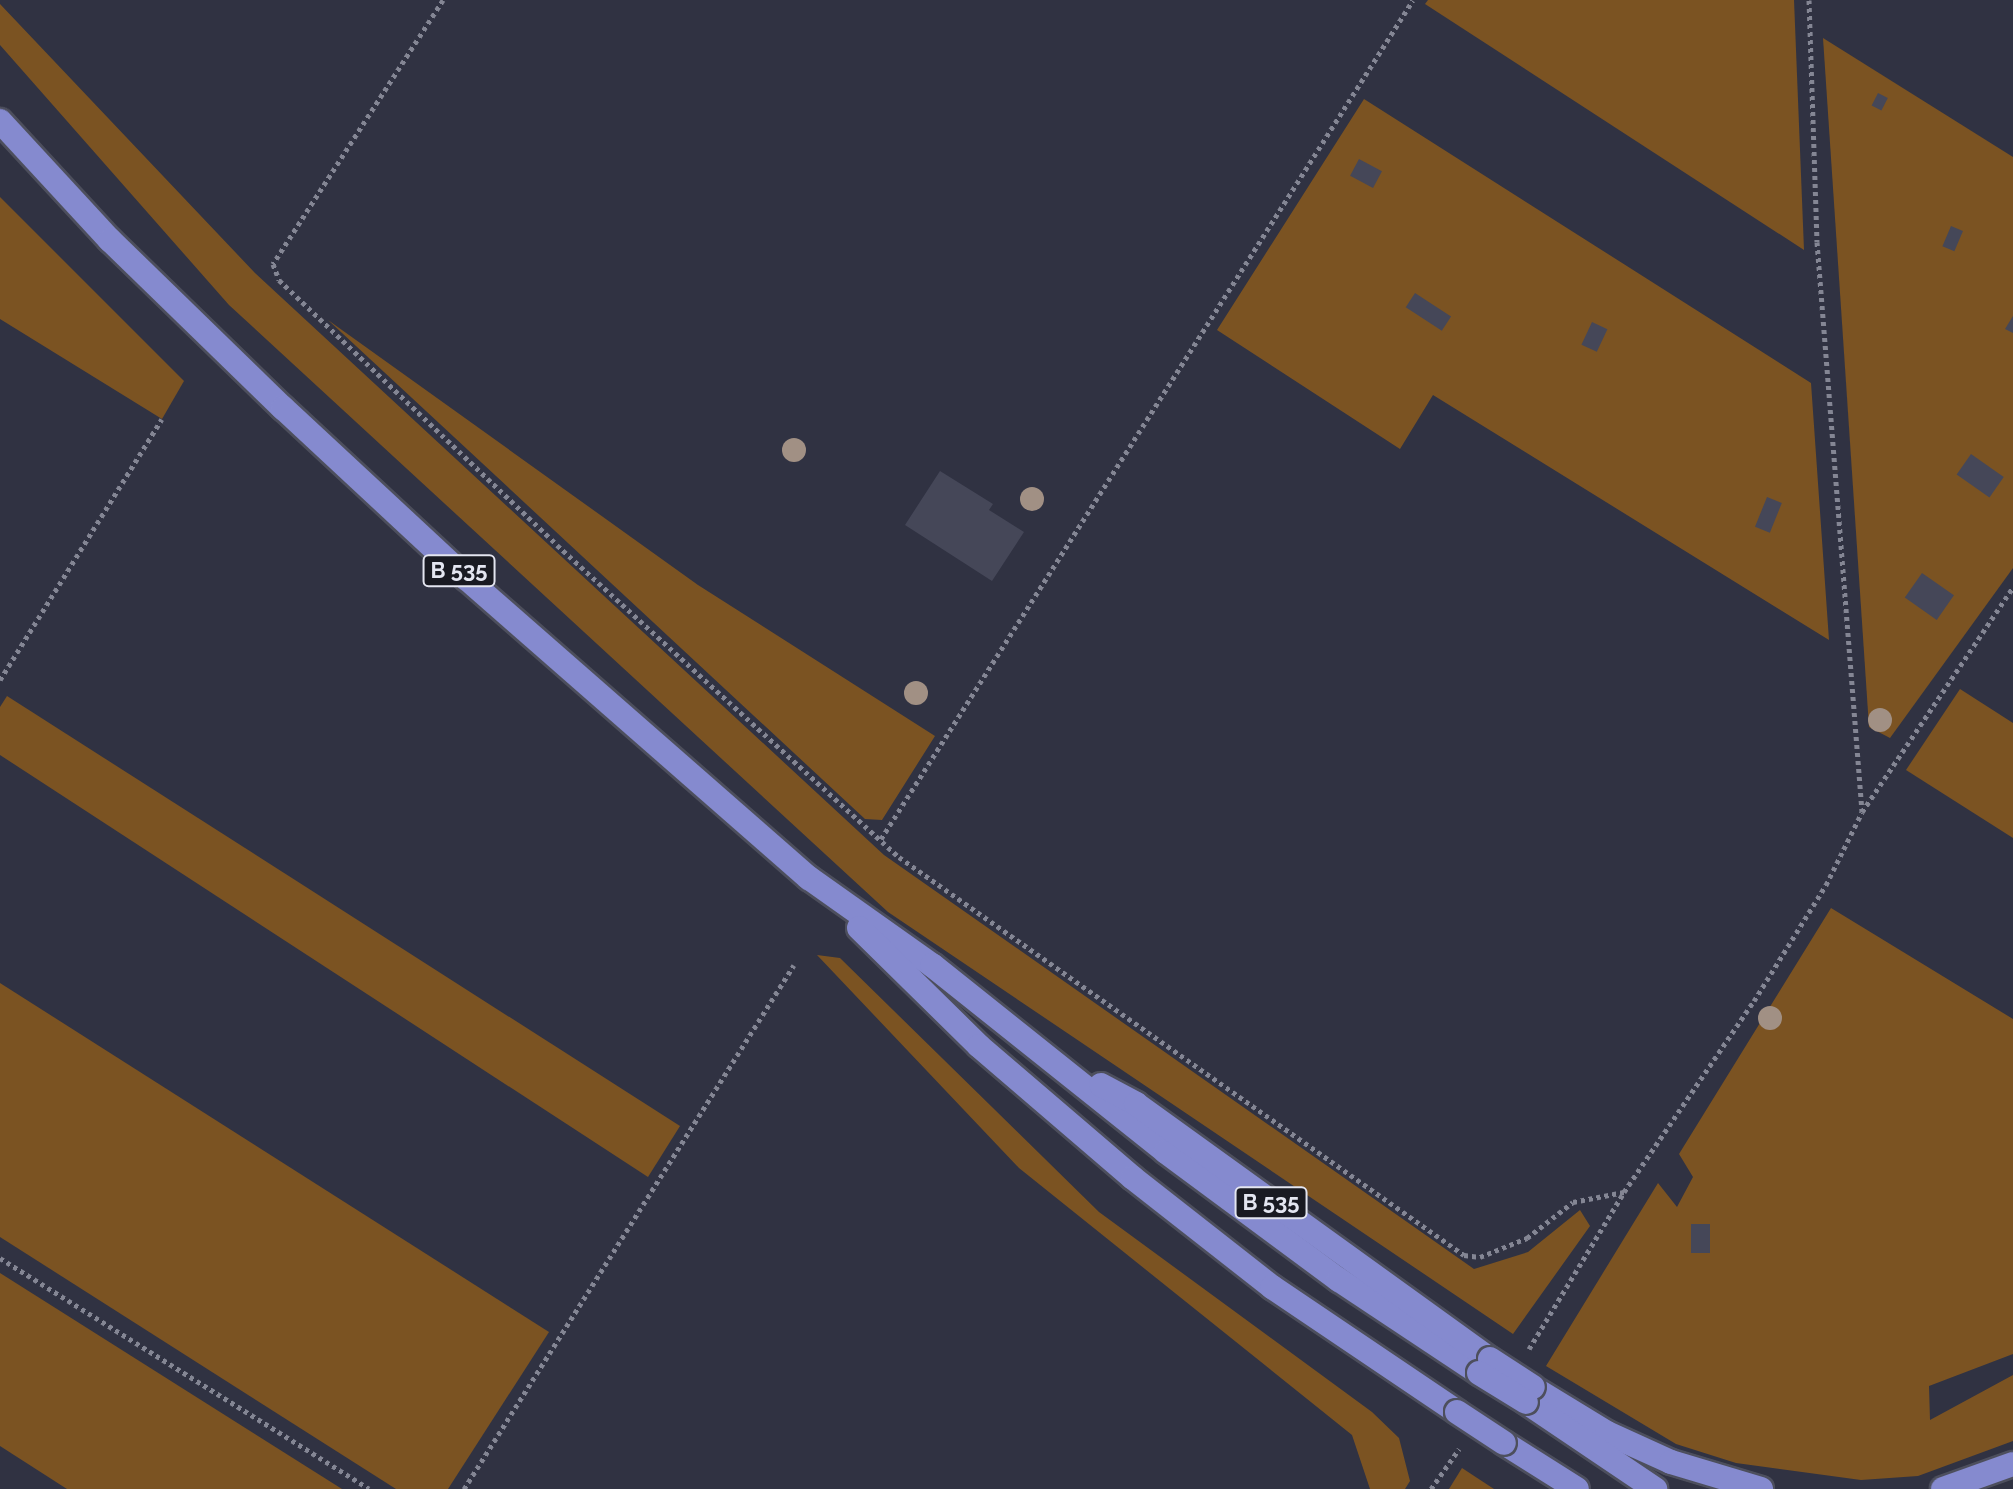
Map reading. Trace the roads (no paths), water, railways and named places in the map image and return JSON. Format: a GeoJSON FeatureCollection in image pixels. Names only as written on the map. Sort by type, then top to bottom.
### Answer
{"type":"FeatureCollection","features":[{"type":"Feature","properties":{"kind":"main road","name":"B 535"},"geometry":{"type":"LineString","coordinates":[[0,121],[110,240],[283,408],[477,588],[822,888],[979,1046],[1133,1178],[1272,1287],[1577,1489]]}},
{"type":"Feature","properties":{"kind":"main road","name":"B 535"},"geometry":{"type":"LineString","coordinates":[[822,888],[1339,1280],[1530,1395],[1655,1489]]}},
{"type":"Feature","properties":{"kind":"main road","name":"B 535"},"geometry":{"type":"LineString","coordinates":[[1530,1395],[1671,1462],[1761,1489]]}},
{"type":"Feature","properties":{"kind":"main road"},"geometry":{"type":"LineString","coordinates":[[1943,1489],[2013,1464]]}},
{"type":"Feature","properties":{"kind":"main road"},"geometry":{"type":"LineString","coordinates":[[1541,1468],[1559,1489]]}}]}
